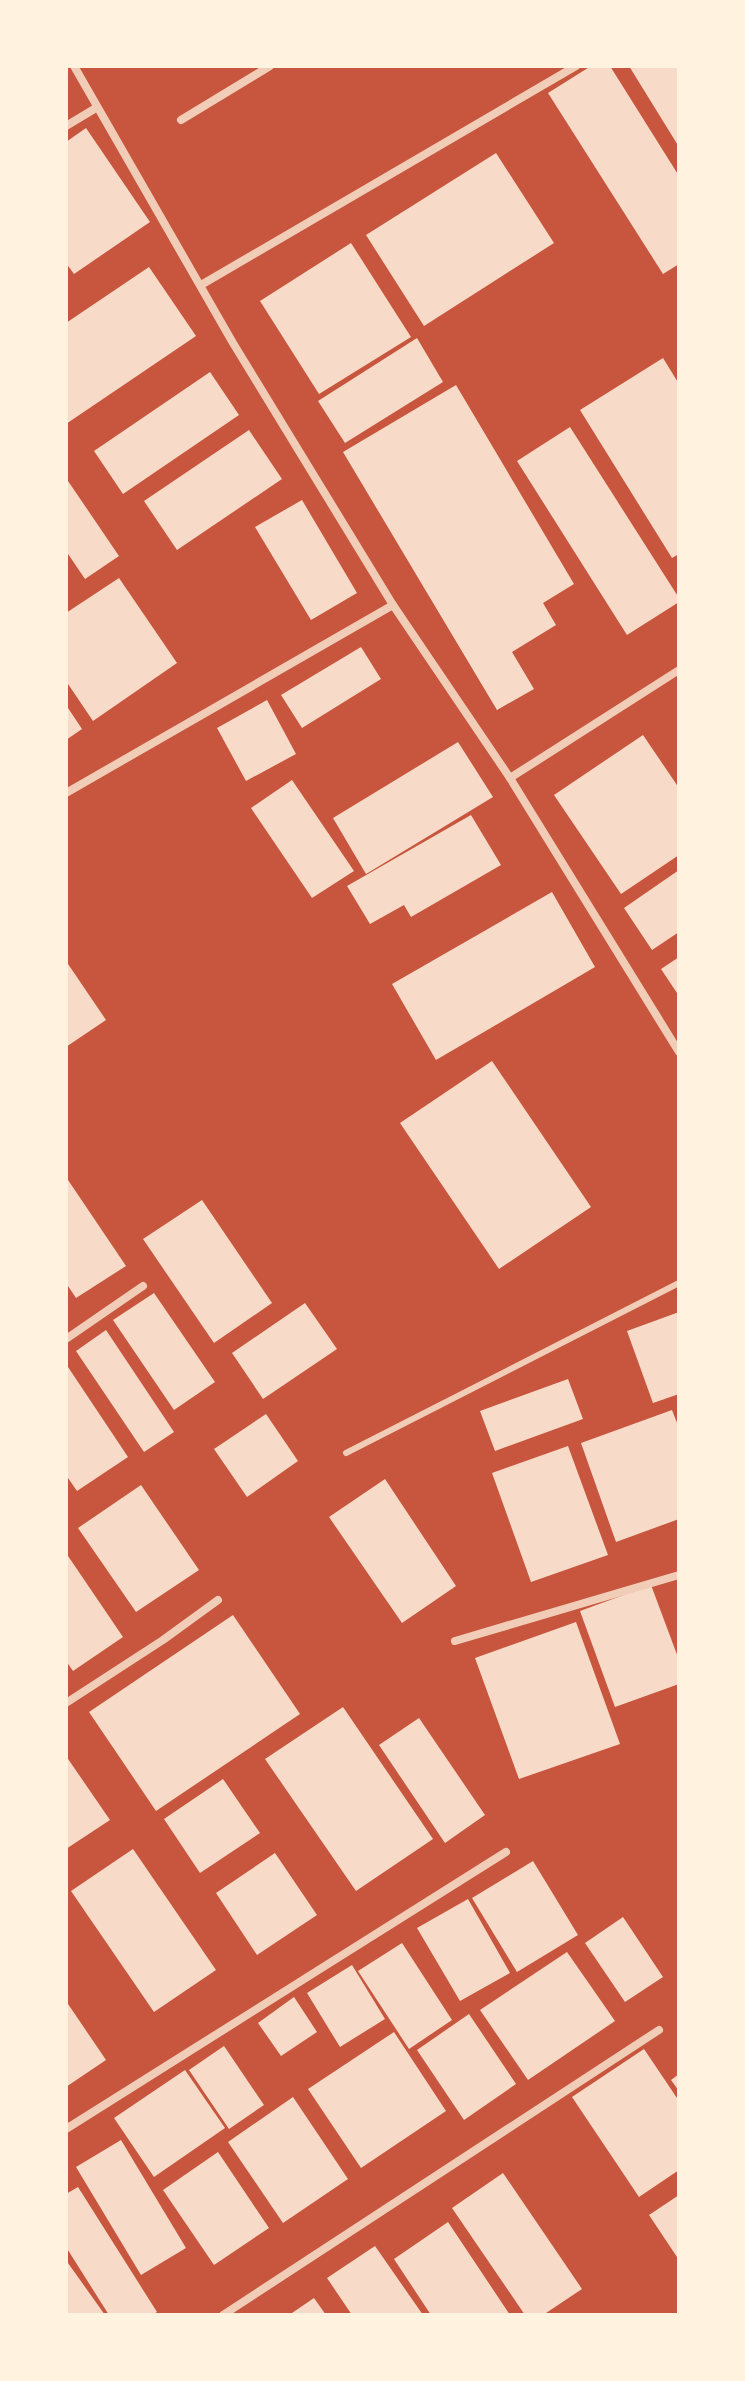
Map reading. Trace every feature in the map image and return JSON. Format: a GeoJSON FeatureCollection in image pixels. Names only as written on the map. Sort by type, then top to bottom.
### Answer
{"type":"FeatureCollection","features":[{"type":"Feature","properties":{"kind":"street"},"geometry":{"type":"LineString","coordinates":[[74,66],[233,343],[393,605],[510,778],[679,1052]]}},
{"type":"Feature","properties":{"kind":"street"},"geometry":{"type":"LineString","coordinates":[[181,120],[270,66]]}},
{"type":"Feature","properties":{"kind":"street"},"geometry":{"type":"LineString","coordinates":[[201,285],[576,66]]}},
{"type":"Feature","properties":{"kind":"street"},"geometry":{"type":"LineString","coordinates":[[66,126],[96,108]]}},
{"type":"Feature","properties":{"kind":"street"},"geometry":{"type":"LineString","coordinates":[[66,793],[393,605]]}},
{"type":"Feature","properties":{"kind":"street"},"geometry":{"type":"LineString","coordinates":[[510,778],[679,670]]}},
{"type":"Feature","properties":{"kind":"street"},"geometry":{"type":"LineString","coordinates":[[66,1339],[143,1286]]}},
{"type":"Feature","properties":{"kind":"street"},"geometry":{"type":"LineString","coordinates":[[455,1641],[679,1575]]}},
{"type":"Feature","properties":{"kind":"street"},"geometry":{"type":"LineString","coordinates":[[66,1703],[218,1600]]}},
{"type":"Feature","properties":{"kind":"street"},"geometry":{"type":"LineString","coordinates":[[66,2129],[506,1852]]}},
{"type":"Feature","properties":{"kind":"street"},"geometry":{"type":"LineString","coordinates":[[223,2315],[659,2030]]}},
{"type":"Feature","properties":{"kind":"lane"},"geometry":{"type":"LineString","coordinates":[[346,1453],[679,1283]]}},
{"type":"Feature","properties":{"kind":"building"},"geometry":{"type":"Polygon","coordinates":[[[591,66],[610,66],[679,176],[679,264],[663,274],[548,93],[591,66]]]}},
{"type":"Feature","properties":{"kind":"building"},"geometry":{"type":"Polygon","coordinates":[[[629,66],[679,66],[679,147],[629,66]]]}},
{"type":"Feature","properties":{"kind":"building"},"geometry":{"type":"Polygon","coordinates":[[[86,128],[150,222],[74,274],[66,263],[66,142],[86,128]]]}},
{"type":"Feature","properties":{"kind":"building"},"geometry":{"type":"Polygon","coordinates":[[[496,153],[554,243],[424,326],[366,235],[496,153]]]}},
{"type":"Feature","properties":{"kind":"building"},"geometry":{"type":"Polygon","coordinates":[[[351,243],[411,337],[319,394],[260,301],[351,243]]]}},
{"type":"Feature","properties":{"kind":"building"},"geometry":{"type":"Polygon","coordinates":[[[149,267],[196,336],[66,424],[66,323],[149,267]]]}},
{"type":"Feature","properties":{"kind":"building"},"geometry":{"type":"Polygon","coordinates":[[[417,338],[443,382],[345,443],[318,401],[417,338]]]}},
{"type":"Feature","properties":{"kind":"building"},"geometry":{"type":"Polygon","coordinates":[[[663,358],[679,384],[679,554],[672,558],[580,410],[663,358]]]}},
{"type":"Feature","properties":{"kind":"building"},"geometry":{"type":"Polygon","coordinates":[[[210,372],[239,415],[123,494],[94,451],[210,372]]]}},
{"type":"Feature","properties":{"kind":"building"},"geometry":{"type":"Polygon","coordinates":[[[456,385],[574,584],[543,603],[556,625],[512,652],[534,689],[497,710],[343,452],[456,385]]]}},
{"type":"Feature","properties":{"kind":"building"},"geometry":{"type":"Polygon","coordinates":[[[570,427],[679,598],[679,602],[627,635],[517,461],[570,427]]]}},
{"type":"Feature","properties":{"kind":"building"},"geometry":{"type":"Polygon","coordinates":[[[249,430],[282,479],[177,550],[144,501],[249,430]]]}},
{"type":"Feature","properties":{"kind":"building"},"geometry":{"type":"Polygon","coordinates":[[[66,478],[119,556],[85,579],[66,551],[66,478]]]}},
{"type":"Feature","properties":{"kind":"building"},"geometry":{"type":"Polygon","coordinates":[[[302,500],[357,593],[311,620],[255,527],[302,500]]]}},
{"type":"Feature","properties":{"kind":"building"},"geometry":{"type":"Polygon","coordinates":[[[119,578],[177,663],[93,721],[66,681],[66,613],[119,578]]]}},
{"type":"Feature","properties":{"kind":"building"},"geometry":{"type":"Polygon","coordinates":[[[361,647],[381,679],[302,728],[281,695],[361,647]]]}},
{"type":"Feature","properties":{"kind":"building"},"geometry":{"type":"Polygon","coordinates":[[[267,700],[296,754],[246,781],[217,728],[267,700]]]}},
{"type":"Feature","properties":{"kind":"building"},"geometry":{"type":"Polygon","coordinates":[[[66,705],[82,729],[66,740],[66,705]]]}},
{"type":"Feature","properties":{"kind":"building"},"geometry":{"type":"Polygon","coordinates":[[[643,735],[679,788],[679,855],[621,894],[554,795],[643,735]]]}},
{"type":"Feature","properties":{"kind":"building"},"geometry":{"type":"Polygon","coordinates":[[[458,742],[493,797],[366,874],[333,818],[458,742]]]}},
{"type":"Feature","properties":{"kind":"building"},"geometry":{"type":"Polygon","coordinates":[[[292,780],[354,871],[312,898],[251,808],[292,780]]]}},
{"type":"Feature","properties":{"kind":"building"},"geometry":{"type":"Polygon","coordinates":[[[471,815],[501,865],[411,917],[404,905],[370,924],[347,886],[471,815]]]}},
{"type":"Feature","properties":{"kind":"building"},"geometry":{"type":"Polygon","coordinates":[[[679,870],[679,932],[652,950],[624,908],[679,870]]]}},
{"type":"Feature","properties":{"kind":"building"},"geometry":{"type":"Polygon","coordinates":[[[552,892],[595,967],[436,1060],[392,984],[552,892]]]}},
{"type":"Feature","properties":{"kind":"building"},"geometry":{"type":"Polygon","coordinates":[[[679,957],[679,996],[661,969],[679,957]]]}},
{"type":"Feature","properties":{"kind":"building"},"geometry":{"type":"Polygon","coordinates":[[[66,961],[106,1020],[66,1047],[66,961]]]}},
{"type":"Feature","properties":{"kind":"building"},"geometry":{"type":"Polygon","coordinates":[[[492,1061],[591,1207],[499,1269],[400,1123],[492,1061]]]}},
{"type":"Feature","properties":{"kind":"building"},"geometry":{"type":"Polygon","coordinates":[[[66,1177],[126,1266],[76,1298],[66,1283],[66,1177]]]}},
{"type":"Feature","properties":{"kind":"building"},"geometry":{"type":"Polygon","coordinates":[[[202,1200],[272,1303],[214,1343],[143,1239],[202,1200]]]}},
{"type":"Feature","properties":{"kind":"building"},"geometry":{"type":"Polygon","coordinates":[[[154,1293],[215,1382],[174,1410],[113,1320],[154,1293]]]}},
{"type":"Feature","properties":{"kind":"building"},"geometry":{"type":"Polygon","coordinates":[[[305,1303],[337,1349],[263,1399],[232,1353],[305,1303]]]}},
{"type":"Feature","properties":{"kind":"building"},"geometry":{"type":"Polygon","coordinates":[[[679,1312],[679,1394],[653,1403],[627,1331],[679,1312]]]}},
{"type":"Feature","properties":{"kind":"building"},"geometry":{"type":"Polygon","coordinates":[[[106,1330],[174,1432],[144,1452],[76,1351],[106,1330]]]}},
{"type":"Feature","properties":{"kind":"building"},"geometry":{"type":"Polygon","coordinates":[[[66,1364],[128,1457],[77,1491],[66,1475],[66,1364]]]}},
{"type":"Feature","properties":{"kind":"building"},"geometry":{"type":"Polygon","coordinates":[[[568,1379],[583,1419],[495,1451],[480,1411],[568,1379]]]}},
{"type":"Feature","properties":{"kind":"building"},"geometry":{"type":"Polygon","coordinates":[[[672,1410],[679,1428],[679,1519],[616,1542],[581,1443],[672,1410]]]}},
{"type":"Feature","properties":{"kind":"building"},"geometry":{"type":"Polygon","coordinates":[[[266,1414],[298,1461],[247,1497],[214,1449],[266,1414]]]}},
{"type":"Feature","properties":{"kind":"building"},"geometry":{"type":"Polygon","coordinates":[[[568,1446],[608,1555],[531,1582],[492,1473],[568,1446]]]}},
{"type":"Feature","properties":{"kind":"building"},"geometry":{"type":"Polygon","coordinates":[[[385,1479],[456,1586],[402,1623],[329,1517],[385,1479]]]}},
{"type":"Feature","properties":{"kind":"building"},"geometry":{"type":"Polygon","coordinates":[[[141,1485],[199,1570],[136,1612],[78,1528],[141,1485]]]}},
{"type":"Feature","properties":{"kind":"building"},"geometry":{"type":"Polygon","coordinates":[[[66,1553],[123,1637],[73,1671],[66,1661],[66,1553]]]}},
{"type":"Feature","properties":{"kind":"building"},"geometry":{"type":"Polygon","coordinates":[[[651,1585],[679,1660],[679,1684],[615,1707],[580,1611],[651,1585]]]}},
{"type":"Feature","properties":{"kind":"building"},"geometry":{"type":"Polygon","coordinates":[[[233,1615],[300,1714],[156,1811],[89,1712],[233,1615]]]}},
{"type":"Feature","properties":{"kind":"building"},"geometry":{"type":"Polygon","coordinates":[[[576,1622],[620,1744],[519,1779],[475,1658],[576,1622]]]}},
{"type":"Feature","properties":{"kind":"building"},"geometry":{"type":"Polygon","coordinates":[[[343,1707],[433,1839],[356,1891],[265,1759],[343,1707]]]}},
{"type":"Feature","properties":{"kind":"building"},"geometry":{"type":"Polygon","coordinates":[[[419,1718],[485,1815],[445,1843],[379,1745],[419,1718]]]}},
{"type":"Feature","properties":{"kind":"building"},"geometry":{"type":"Polygon","coordinates":[[[66,1756],[110,1820],[66,1849],[66,1756]]]}},
{"type":"Feature","properties":{"kind":"building"},"geometry":{"type":"Polygon","coordinates":[[[223,1779],[260,1833],[200,1873],[164,1819],[223,1779]]]}},
{"type":"Feature","properties":{"kind":"building"},"geometry":{"type":"Polygon","coordinates":[[[133,1849],[216,1970],[154,2012],[71,1891],[133,1849]]]}},
{"type":"Feature","properties":{"kind":"building"},"geometry":{"type":"Polygon","coordinates":[[[275,1853],[317,1915],[257,1955],[216,1893],[275,1853]]]}},
{"type":"Feature","properties":{"kind":"building"},"geometry":{"type":"Polygon","coordinates":[[[533,1861],[578,1935],[517,1972],[472,1898],[533,1861]]]}},
{"type":"Feature","properties":{"kind":"building"},"geometry":{"type":"Polygon","coordinates":[[[468,1899],[510,1973],[460,2001],[417,1928],[468,1899]]]}},
{"type":"Feature","properties":{"kind":"building"},"geometry":{"type":"Polygon","coordinates":[[[623,1917],[663,1977],[625,2002],[585,1943],[623,1917]]]}},
{"type":"Feature","properties":{"kind":"building"},"geometry":{"type":"Polygon","coordinates":[[[402,1943],[452,2020],[409,2049],[358,1971],[402,1943]]]}},
{"type":"Feature","properties":{"kind":"building"},"geometry":{"type":"Polygon","coordinates":[[[567,1952],[615,2021],[528,2080],[480,2010],[567,1952]]]}},
{"type":"Feature","properties":{"kind":"building"},"geometry":{"type":"Polygon","coordinates":[[[352,1965],[385,2019],[340,2047],[307,1993],[352,1965]]]}},
{"type":"Feature","properties":{"kind":"building"},"geometry":{"type":"Polygon","coordinates":[[[294,1997],[317,2032],[281,2056],[258,2023],[294,1997]]]}},
{"type":"Feature","properties":{"kind":"building"},"geometry":{"type":"Polygon","coordinates":[[[66,2001],[106,2060],[66,2087],[66,2001]]]}},
{"type":"Feature","properties":{"kind":"building"},"geometry":{"type":"Polygon","coordinates":[[[469,2014],[516,2084],[464,2120],[417,2050],[469,2014]]]}},
{"type":"Feature","properties":{"kind":"building"},"geometry":{"type":"Polygon","coordinates":[[[394,2032],[446,2111],[361,2168],[308,2089],[394,2032]]]}},
{"type":"Feature","properties":{"kind":"building"},"geometry":{"type":"Polygon","coordinates":[[[224,2046],[264,2105],[229,2129],[189,2070],[224,2046]]]}},
{"type":"Feature","properties":{"kind":"building"},"geometry":{"type":"Polygon","coordinates":[[[644,2049],[679,2101],[679,2170],[639,2197],[572,2097],[644,2049]]]}},
{"type":"Feature","properties":{"kind":"building"},"geometry":{"type":"Polygon","coordinates":[[[185,2070],[225,2128],[154,2177],[114,2118],[185,2070]]]}},
{"type":"Feature","properties":{"kind":"building"},"geometry":{"type":"Polygon","coordinates":[[[679,2074],[679,2091],[671,2080],[679,2074]]]}},
{"type":"Feature","properties":{"kind":"building"},"geometry":{"type":"Polygon","coordinates":[[[293,2097],[348,2179],[283,2223],[228,2142],[293,2097]]]}},
{"type":"Feature","properties":{"kind":"building"},"geometry":{"type":"Polygon","coordinates":[[[121,2140],[186,2248],[141,2275],[76,2167],[121,2140]]]}},
{"type":"Feature","properties":{"kind":"building"},"geometry":{"type":"Polygon","coordinates":[[[218,2152],[269,2228],[214,2265],[163,2190],[218,2152]]]}},
{"type":"Feature","properties":{"kind":"building"},"geometry":{"type":"Polygon","coordinates":[[[503,2173],[582,2289],[543,2315],[525,2315],[452,2208],[503,2173]]]}},
{"type":"Feature","properties":{"kind":"building"},"geometry":{"type":"Polygon","coordinates":[[[78,2187],[157,2312],[152,2315],[109,2315],[66,2247],[66,2194],[78,2187]]]}},
{"type":"Feature","properties":{"kind":"building"},"geometry":{"type":"Polygon","coordinates":[[[679,2195],[679,2260],[649,2215],[679,2195]]]}},
{"type":"Feature","properties":{"kind":"building"},"geometry":{"type":"Polygon","coordinates":[[[448,2222],[510,2315],[431,2315],[394,2259],[448,2222]]]}},
{"type":"Feature","properties":{"kind":"building"},"geometry":{"type":"Polygon","coordinates":[[[375,2246],[423,2315],[352,2315],[327,2278],[375,2246]]]}},
{"type":"Feature","properties":{"kind":"building"},"geometry":{"type":"Polygon","coordinates":[[[68,2263],[105,2315],[66,2315],[68,2263]]]}},
{"type":"Feature","properties":{"kind":"building"},"geometry":{"type":"Polygon","coordinates":[[[314,2298],[326,2315],[289,2315],[314,2298]]]}}]}
